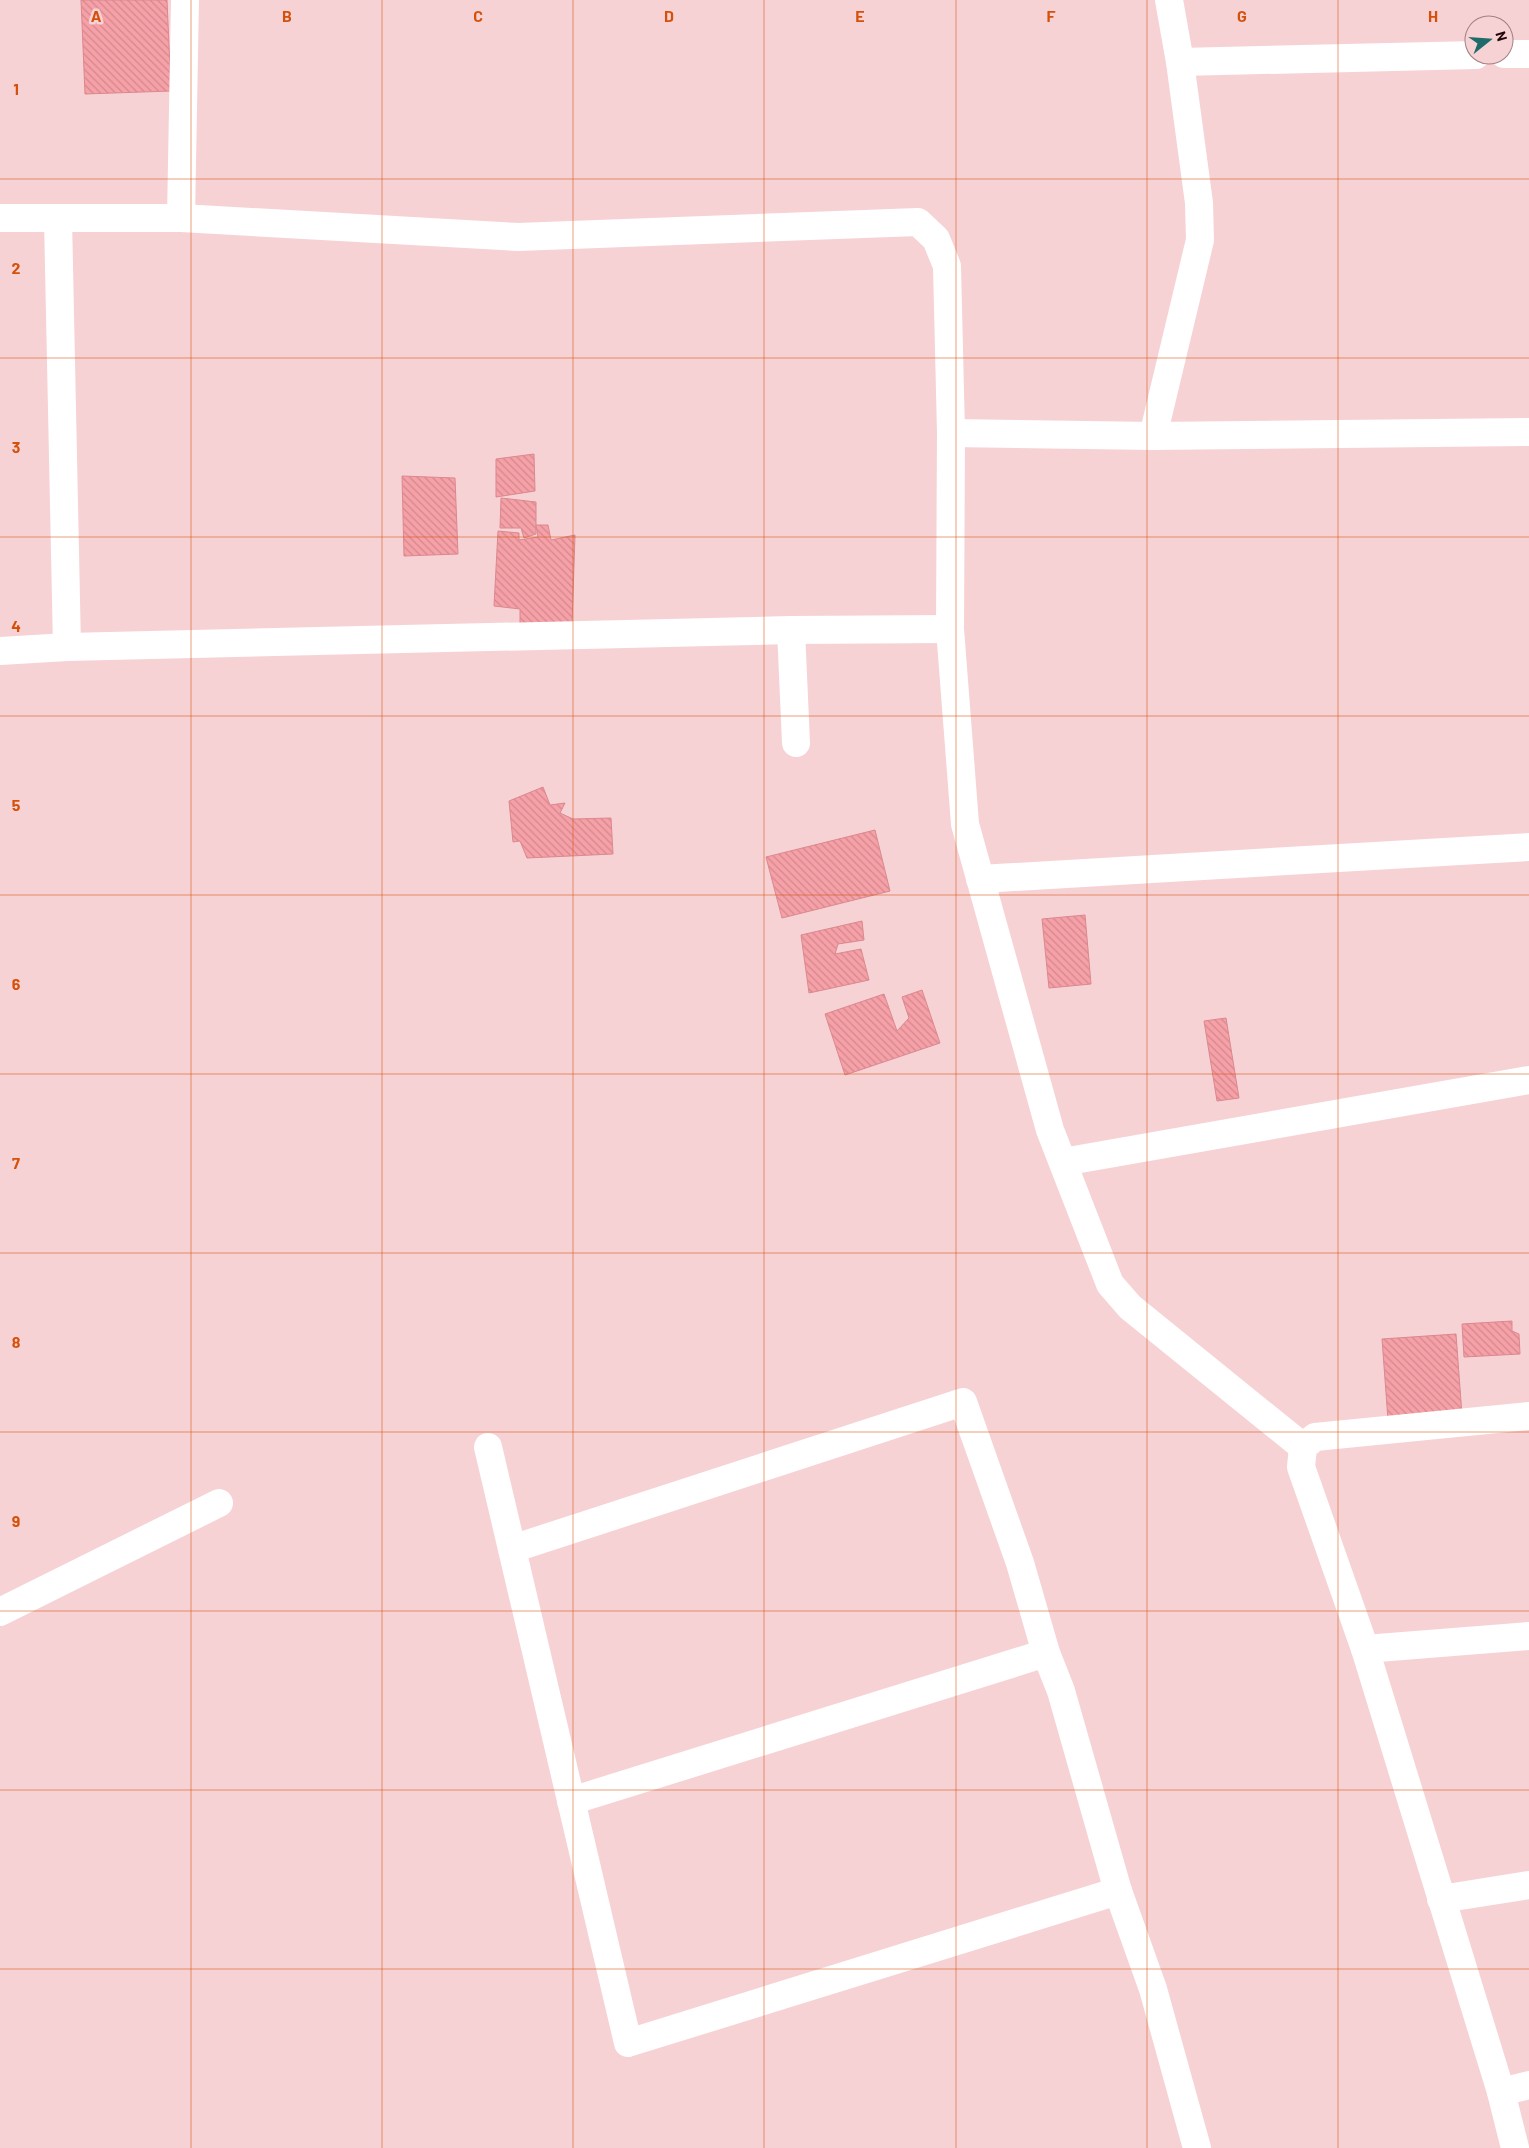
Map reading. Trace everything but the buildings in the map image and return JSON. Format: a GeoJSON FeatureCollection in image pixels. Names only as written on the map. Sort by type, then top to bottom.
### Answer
{"type":"FeatureCollection","features":[{"type":"Feature","properties":{"kind":"street"},"geometry":{"type":"LineString","coordinates":[[181,218],[186,0]]}},
{"type":"Feature","properties":{"kind":"street"},"geometry":{"type":"LineString","coordinates":[[1153,436],[1200,240],[1199,203],[1180,62],[1169,0]]}},
{"type":"Feature","properties":{"kind":"street"},"geometry":{"type":"LineString","coordinates":[[1514,54],[1529,54]]}},
{"type":"Feature","properties":{"kind":"street"},"geometry":{"type":"LineString","coordinates":[[1180,62],[1464,55]]}},
{"type":"Feature","properties":{"kind":"street"},"geometry":{"type":"LineString","coordinates":[[0,218],[181,218],[518,237],[918,222],[936,239],[947,266],[951,433],[950,629],[964,824],[1050,1130],[1110,1284],[1130,1307],[1303,1447]]}},
{"type":"Feature","properties":{"kind":"street"},"geometry":{"type":"LineString","coordinates":[[58,219],[67,647]]}},
{"type":"Feature","properties":{"kind":"street"},"geometry":{"type":"LineString","coordinates":[[951,433],[1153,436],[1529,432]]}},
{"type":"Feature","properties":{"kind":"street"},"geometry":{"type":"LineString","coordinates":[[0,651],[67,647],[792,630],[950,629]]}},
{"type":"Feature","properties":{"kind":"street"},"geometry":{"type":"LineString","coordinates":[[792,630],[796,743]]}},
{"type":"Feature","properties":{"kind":"street"},"geometry":{"type":"LineString","coordinates":[[980,879],[1529,846]]}},
{"type":"Feature","properties":{"kind":"street"},"geometry":{"type":"LineString","coordinates":[[1063,1162],[1529,1080]]}},
{"type":"Feature","properties":{"kind":"street"},"geometry":{"type":"LineString","coordinates":[[512,1549],[963,1402],[1020,1563],[1046,1653],[1061,1691],[1118,1891],[1153,1989],[1197,2148]]}},
{"type":"Feature","properties":{"kind":"street"},"geometry":{"type":"LineString","coordinates":[[1515,2148],[1501,2092],[1440,1899],[1365,1649],[1302,1467],[1303,1447],[1315,1437],[1529,1416]]}},
{"type":"Feature","properties":{"kind":"street"},"geometry":{"type":"LineString","coordinates":[[488,1447],[628,2043],[1118,1891]]}},
{"type":"Feature","properties":{"kind":"street"},"geometry":{"type":"LineString","coordinates":[[0,1612],[219,1503]]}},
{"type":"Feature","properties":{"kind":"street"},"geometry":{"type":"LineString","coordinates":[[1365,1649],[1529,1636]]}},
{"type":"Feature","properties":{"kind":"street"},"geometry":{"type":"LineString","coordinates":[[571,1801],[1046,1653]]}},
{"type":"Feature","properties":{"kind":"street"},"geometry":{"type":"LineString","coordinates":[[1440,1899],[1529,1885]]}},
{"type":"Feature","properties":{"kind":"street"},"geometry":{"type":"LineString","coordinates":[[1501,2092],[1529,2085]]}}]}
